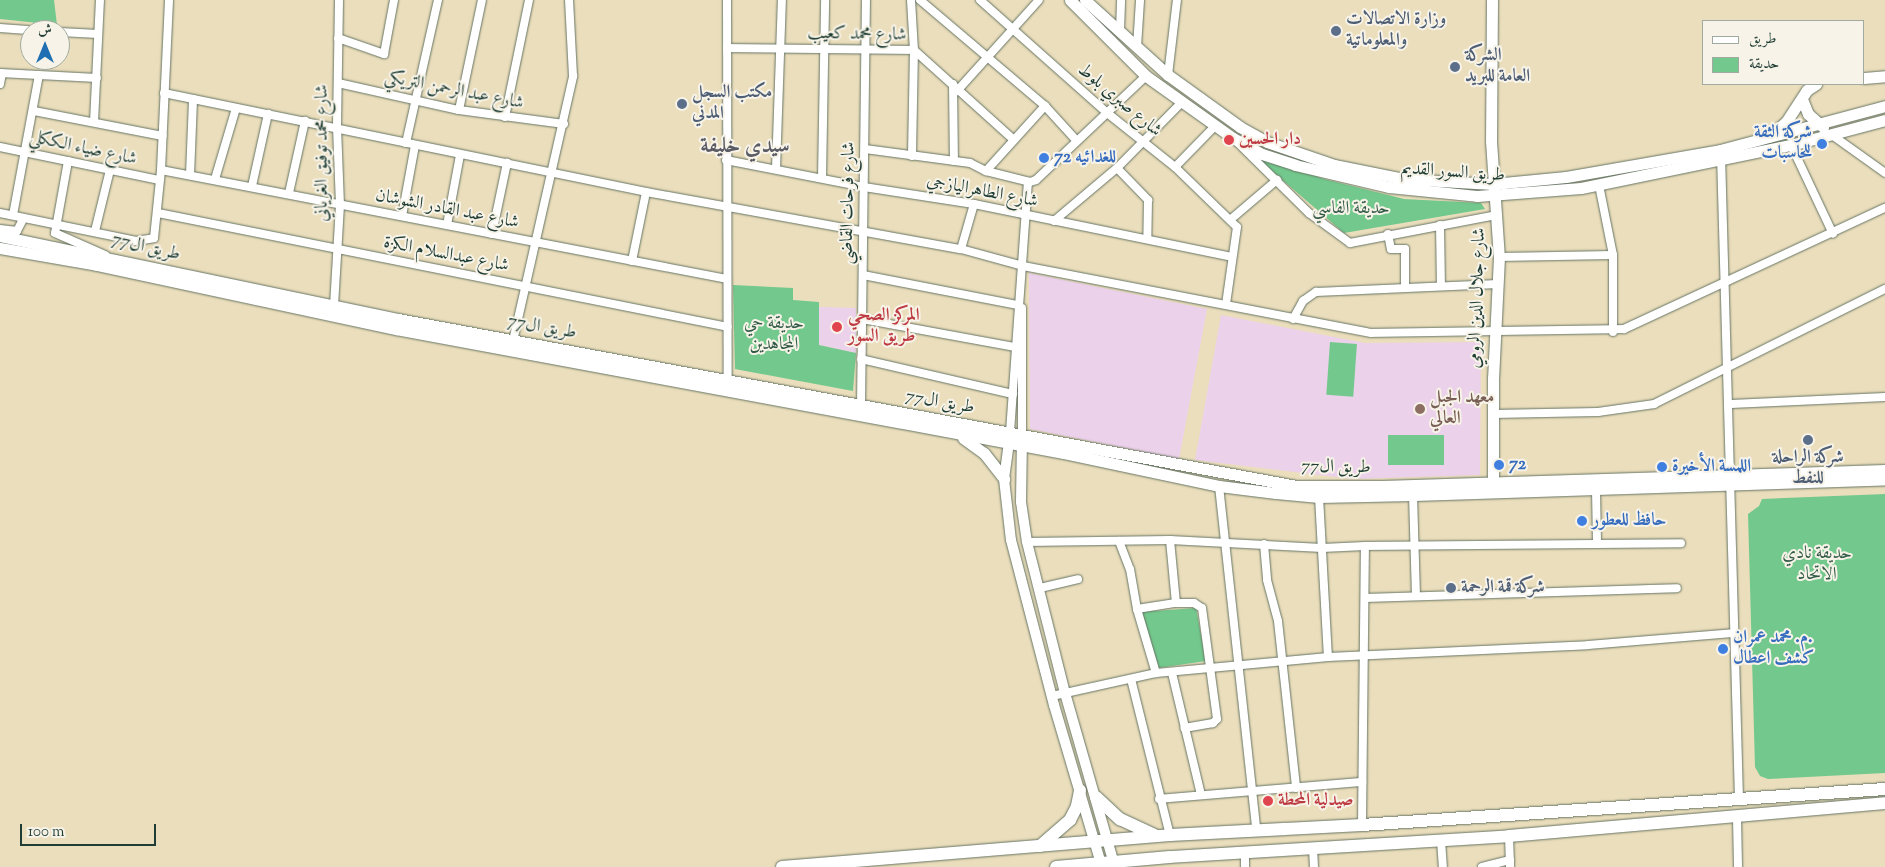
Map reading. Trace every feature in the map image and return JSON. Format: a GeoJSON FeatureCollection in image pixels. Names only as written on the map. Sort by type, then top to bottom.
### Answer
{"type":"FeatureCollection","features":[{"type":"Feature","properties":{"kind":"highway"},"geometry":{"type":"LineString","coordinates":[[782,867],[1256,829],[1362,825],[1885,789]]}},
{"type":"Feature","properties":{"kind":"highway"},"geometry":{"type":"LineString","coordinates":[[1039,847],[1070,820],[1077,806],[1080,790]]}},
{"type":"Feature","properties":{"kind":"highway"},"geometry":{"type":"LineString","coordinates":[[1096,797],[1120,819],[1164,836]]}},
{"type":"Feature","properties":{"kind":"highway"},"geometry":{"type":"LineString","coordinates":[[1056,867],[1108,865],[1170,857],[1509,836],[1737,818],[1885,803]]}},
{"type":"Feature","properties":{"kind":"highway"},"geometry":{"type":"LineString","coordinates":[[1153,867],[1170,857]]}},
{"type":"Feature","properties":{"kind":"main road","name":"طريق السور القديم"},"geometry":{"type":"LineString","coordinates":[[1070,0],[1146,76],[1215,126],[1262,154],[1376,175],[1451,184],[1492,184],[1566,177],[1791,145],[1885,120]]}},
{"type":"Feature","properties":{"kind":"main road","name":"طريق السور القديم"},"geometry":{"type":"LineString","coordinates":[[1085,0],[1168,75],[1240,127],[1297,159],[1388,187],[1496,196],[1599,185],[1721,155],[1764,140],[1885,106]]}},
{"type":"Feature","properties":{"kind":"main road","name":"شارع جلال الدين الرومي"},"geometry":{"type":"LineString","coordinates":[[1492,0],[1492,184],[1496,196],[1499,257],[1498,329],[1493,414],[1493,487]]}},
{"type":"Feature","properties":{"kind":"main road"},"geometry":{"type":"LineString","coordinates":[[1865,78],[1885,76]]}},
{"type":"Feature","properties":{"kind":"main road"},"geometry":{"type":"LineString","coordinates":[[1764,140],[1786,122],[1807,90],[1814,85]]}},
{"type":"Feature","properties":{"kind":"main road"},"geometry":{"type":"LineString","coordinates":[[1802,100],[1808,114],[1832,134]]}},
{"type":"Feature","properties":{"kind":"main road","name":"طريق ال77"},"geometry":{"type":"LineString","coordinates":[[0,236],[109,257],[334,306],[397,324],[513,341],[728,385]]}},
{"type":"Feature","properties":{"kind":"main road","name":"طريق ال77"},"geometry":{"type":"LineString","coordinates":[[0,248],[728,385],[861,406],[970,428],[1022,434],[1296,486],[1493,487],[1731,479],[1885,470]]}},
{"type":"Feature","properties":{"kind":"main road"},"geometry":{"type":"LineString","coordinates":[[728,385],[960,436],[1023,446],[1219,486],[1320,497],[1413,495],[1493,487],[1596,490],[1731,479],[1885,479]]}},
{"type":"Feature","properties":{"kind":"main road"},"geometry":{"type":"LineString","coordinates":[[960,436],[984,453],[1004,479]]}},
{"type":"Feature","properties":{"kind":"street"},"geometry":{"type":"LineString","coordinates":[[94,122],[100,0]]}},
{"type":"Feature","properties":{"kind":"street"},"geometry":{"type":"LineString","coordinates":[[0,213],[148,242],[155,236],[164,136],[164,93],[172,28],[170,0]]}},
{"type":"Feature","properties":{"kind":"street","name":"شارع محمد توفيق الغرياني"},"geometry":{"type":"LineString","coordinates":[[334,306],[340,204],[337,127],[339,0]]}},
{"type":"Feature","properties":{"kind":"street"},"geometry":{"type":"LineString","coordinates":[[338,38],[384,54],[394,0]]}},
{"type":"Feature","properties":{"kind":"street"},"geometry":{"type":"LineString","coordinates":[[406,143],[438,0]]}},
{"type":"Feature","properties":{"kind":"street"},"geometry":{"type":"LineString","coordinates":[[459,110],[482,0]]}},
{"type":"Feature","properties":{"kind":"street"},"geometry":{"type":"LineString","coordinates":[[505,117],[529,0]]}},
{"type":"Feature","properties":{"kind":"street"},"geometry":{"type":"LineString","coordinates":[[513,341],[574,76],[569,0]]}},
{"type":"Feature","properties":{"kind":"street"},"geometry":{"type":"LineString","coordinates":[[727,0],[726,160],[730,207],[728,385]]}},
{"type":"Feature","properties":{"kind":"street"},"geometry":{"type":"LineString","coordinates":[[776,169],[782,50],[782,0]]}},
{"type":"Feature","properties":{"kind":"street"},"geometry":{"type":"LineString","coordinates":[[822,178],[825,0]]}},
{"type":"Feature","properties":{"kind":"street","name":"شارع فرحات القاضي"},"geometry":{"type":"LineString","coordinates":[[861,406],[866,0]]}},
{"type":"Feature","properties":{"kind":"street"},"geometry":{"type":"LineString","coordinates":[[912,0],[914,50],[912,156]]}},
{"type":"Feature","properties":{"kind":"street"},"geometry":{"type":"LineString","coordinates":[[920,0],[1045,106],[1076,140]]}},
{"type":"Feature","properties":{"kind":"street","name":"شارع صبري بلوط"},"geometry":{"type":"LineString","coordinates":[[980,0],[1106,112],[1175,167],[1237,227],[1232,257]]}},
{"type":"Feature","properties":{"kind":"street"},"geometry":{"type":"LineString","coordinates":[[957,91],[986,56],[1039,0]]}},
{"type":"Feature","properties":{"kind":"street"},"geometry":{"type":"LineString","coordinates":[[1120,31],[1121,0]]}},
{"type":"Feature","properties":{"kind":"street"},"geometry":{"type":"LineString","coordinates":[[1137,46],[1140,0]]}},
{"type":"Feature","properties":{"kind":"street"},"geometry":{"type":"LineString","coordinates":[[1168,75],[1178,0]]}},
{"type":"Feature","properties":{"kind":"street"},"geometry":{"type":"LineString","coordinates":[[0,28],[20,29]]}},
{"type":"Feature","properties":{"kind":"street"},"geometry":{"type":"LineString","coordinates":[[70,33],[98,34]]}},
{"type":"Feature","properties":{"kind":"street","name":"شارع محمد كعيب"},"geometry":{"type":"LineString","coordinates":[[727,48],[914,50],[953,82],[957,91],[1013,139]]}},
{"type":"Feature","properties":{"kind":"street"},"geometry":{"type":"LineString","coordinates":[[0,84],[1,73],[97,78]]}},
{"type":"Feature","properties":{"kind":"street"},"geometry":{"type":"LineString","coordinates":[[13,216],[34,111],[39,75]]}},
{"type":"Feature","properties":{"kind":"street"},"geometry":{"type":"LineString","coordinates":[[865,149],[970,163],[986,172],[1028,182],[1036,180],[1076,140],[1146,76]]}},
{"type":"Feature","properties":{"kind":"street"},"geometry":{"type":"LineString","coordinates":[[953,82],[954,161]]}},
{"type":"Feature","properties":{"kind":"street","name":"شارع عبد الرحمن التريكي"},"geometry":{"type":"LineString","coordinates":[[338,83],[459,110],[564,124]]}},
{"type":"Feature","properties":{"kind":"street"},"geometry":{"type":"LineString","coordinates":[[164,93],[337,127],[460,155],[646,192],[960,249],[1022,265],[1370,333],[1498,329],[1613,332],[1639,324],[1885,208]]}},
{"type":"Feature","properties":{"kind":"street"},"geometry":{"type":"LineString","coordinates":[[190,175],[193,99]]}},
{"type":"Feature","properties":{"kind":"street"},"geometry":{"type":"LineString","coordinates":[[1054,221],[1118,168],[1142,139],[1182,102]]}},
{"type":"Feature","properties":{"kind":"street"},"geometry":{"type":"LineString","coordinates":[[986,172],[1013,139],[1045,106]]}},
{"type":"Feature","properties":{"kind":"street"},"geometry":{"type":"LineString","coordinates":[[215,180],[236,108]]}},
{"type":"Feature","properties":{"kind":"street"},"geometry":{"type":"LineString","coordinates":[[34,111],[164,136]]}},
{"type":"Feature","properties":{"kind":"street"},"geometry":{"type":"LineString","coordinates":[[252,186],[268,114]]}},
{"type":"Feature","properties":{"kind":"street"},"geometry":{"type":"LineString","coordinates":[[289,193],[305,121]]}},
{"type":"Feature","properties":{"kind":"street"},"geometry":{"type":"LineString","coordinates":[[1175,167],[1215,126]]}},
{"type":"Feature","properties":{"kind":"street"},"geometry":{"type":"LineString","coordinates":[[1832,134],[1885,173]]}},
{"type":"Feature","properties":{"kind":"street"},"geometry":{"type":"LineString","coordinates":[[1236,139],[1244,152],[1277,180],[1309,213],[1342,240],[1350,243],[1388,234],[1497,215]]}},
{"type":"Feature","properties":{"kind":"street"},"geometry":{"type":"LineString","coordinates":[[402,216],[415,145]]}},
{"type":"Feature","properties":{"kind":"street"},"geometry":{"type":"LineString","coordinates":[[1791,145],[1833,234]]}},
{"type":"Feature","properties":{"kind":"street","name":"شارع ضياء الككلي"},"geometry":{"type":"LineString","coordinates":[[0,147],[160,180]]}},
{"type":"Feature","properties":{"kind":"street"},"geometry":{"type":"LineString","coordinates":[[447,225],[460,155]]}},
{"type":"Feature","properties":{"kind":"street"},"geometry":{"type":"LineString","coordinates":[[1721,155],[1731,404],[1733,633],[1739,800]]}},
{"type":"Feature","properties":{"kind":"street","name":"شارع الطاهراليازجي"},"geometry":{"type":"LineString","coordinates":[[726,160],[864,187],[974,204],[1024,216],[1232,257]]}},
{"type":"Feature","properties":{"kind":"street"},"geometry":{"type":"LineString","coordinates":[[68,161],[55,223],[56,235],[109,257]]}},
{"type":"Feature","properties":{"kind":"street"},"geometry":{"type":"LineString","coordinates":[[492,234],[507,163]]}},
{"type":"Feature","properties":{"kind":"street"},"geometry":{"type":"LineString","coordinates":[[1118,168],[1148,200],[1147,240]]}},
{"type":"Feature","properties":{"kind":"street"},"geometry":{"type":"LineString","coordinates":[[95,231],[110,170]]}},
{"type":"Feature","properties":{"kind":"street","name":"شارع عبد القادر الشوشان"},"geometry":{"type":"LineString","coordinates":[[161,170],[289,193],[728,279]]}},
{"type":"Feature","properties":{"kind":"street"},"geometry":{"type":"LineString","coordinates":[[1230,220],[1277,180]]}},
{"type":"Feature","properties":{"kind":"street"},"geometry":{"type":"LineString","coordinates":[[1028,182],[1021,248],[1023,446],[1021,502],[1027,542],[1065,693],[1108,840],[1108,865]]}},
{"type":"Feature","properties":{"kind":"street"},"geometry":{"type":"LineString","coordinates":[[1599,185],[1613,255],[1613,332]]}},
{"type":"Feature","properties":{"kind":"street"},"geometry":{"type":"LineString","coordinates":[[632,261],[646,192]]}},
{"type":"Feature","properties":{"kind":"street"},"geometry":{"type":"LineString","coordinates":[[960,249],[974,204]]}},
{"type":"Feature","properties":{"kind":"street","name":"شارع عبدالسلام الكزة"},"geometry":{"type":"LineString","coordinates":[[158,213],[728,327]]}},
{"type":"Feature","properties":{"kind":"street"},"geometry":{"type":"LineString","coordinates":[[0,229],[17,231],[23,219]]}},
{"type":"Feature","properties":{"kind":"street"},"geometry":{"type":"LineString","coordinates":[[1440,225],[1441,286]]}},
{"type":"Feature","properties":{"kind":"street"},"geometry":{"type":"LineString","coordinates":[[1388,234],[1391,248],[1405,248],[1405,288]]}},
{"type":"Feature","properties":{"kind":"street"},"geometry":{"type":"LineString","coordinates":[[1499,257],[1613,255]]}},
{"type":"Feature","properties":{"kind":"street"},"geometry":{"type":"LineString","coordinates":[[1226,304],[1232,257]]}},
{"type":"Feature","properties":{"kind":"street"},"geometry":{"type":"LineString","coordinates":[[1022,265],[1010,432],[1004,479],[1011,540],[1052,696],[1095,842],[1108,865]]}},
{"type":"Feature","properties":{"kind":"street"},"geometry":{"type":"LineString","coordinates":[[863,275],[1018,304]]}},
{"type":"Feature","properties":{"kind":"street"},"geometry":{"type":"LineString","coordinates":[[1293,319],[1303,301],[1316,292],[1498,284]]}},
{"type":"Feature","properties":{"kind":"street"},"geometry":{"type":"LineString","coordinates":[[1493,414],[1633,409],[1674,395],[1728,364],[1885,289]]}},
{"type":"Feature","properties":{"kind":"street"},"geometry":{"type":"LineString","coordinates":[[862,319],[1015,347]]}},
{"type":"Feature","properties":{"kind":"street"},"geometry":{"type":"LineString","coordinates":[[862,359],[1013,394]]}},
{"type":"Feature","properties":{"kind":"street"},"geometry":{"type":"LineString","coordinates":[[1731,404],[1885,397]]}},
{"type":"Feature","properties":{"kind":"street"},"geometry":{"type":"LineString","coordinates":[[1219,486],[1223,542],[1240,667],[1256,829]]}},
{"type":"Feature","properties":{"kind":"street"},"geometry":{"type":"LineString","coordinates":[[1596,490],[1597,544]]}},
{"type":"Feature","properties":{"kind":"street"},"geometry":{"type":"LineString","coordinates":[[1413,495],[1416,596]]}},
{"type":"Feature","properties":{"kind":"street"},"geometry":{"type":"LineString","coordinates":[[1320,497],[1328,656]]}},
{"type":"Feature","properties":{"kind":"street"},"geometry":{"type":"LineString","coordinates":[[1027,542],[1170,540],[1322,548],[1365,546],[1414,548],[1681,542]]}},
{"type":"Feature","properties":{"kind":"street"},"geometry":{"type":"LineString","coordinates":[[1170,540],[1176,602]]}},
{"type":"Feature","properties":{"kind":"street"},"geometry":{"type":"LineString","coordinates":[[1119,541],[1130,569],[1137,609],[1156,673]]}},
{"type":"Feature","properties":{"kind":"street"},"geometry":{"type":"LineString","coordinates":[[1264,544],[1267,580],[1276,607],[1296,788]]}},
{"type":"Feature","properties":{"kind":"street"},"geometry":{"type":"LineString","coordinates":[[1362,825],[1365,546]]}},
{"type":"Feature","properties":{"kind":"street"},"geometry":{"type":"LineString","coordinates":[[1040,588],[1078,578]]}},
{"type":"Feature","properties":{"kind":"street"},"geometry":{"type":"LineString","coordinates":[[1364,598],[1676,588]]}},
{"type":"Feature","properties":{"kind":"street"},"geometry":{"type":"LineString","coordinates":[[1137,609],[1176,602],[1194,604],[1202,608],[1216,722],[1184,728]]}},
{"type":"Feature","properties":{"kind":"street"},"geometry":{"type":"LineString","coordinates":[[1052,696],[1156,673],[1282,663],[1328,656],[1365,654],[1410,655],[1570,646],[1733,633]]}},
{"type":"Feature","properties":{"kind":"street"},"geometry":{"type":"LineString","coordinates":[[1172,673],[1201,795]]}},
{"type":"Feature","properties":{"kind":"street"},"geometry":{"type":"LineString","coordinates":[[1131,679],[1159,799],[1164,836]]}},
{"type":"Feature","properties":{"kind":"street"},"geometry":{"type":"LineString","coordinates":[[1159,799],[1362,782]]}},
{"type":"Feature","properties":{"kind":"street"},"geometry":{"type":"LineString","coordinates":[[1737,818],[1738,867]]}},
{"type":"Feature","properties":{"kind":"street"},"geometry":{"type":"LineString","coordinates":[[1482,867],[1510,864],[1509,836]]}},
{"type":"Feature","properties":{"kind":"street"},"geometry":{"type":"LineString","coordinates":[[1441,840],[1443,867]]}},
{"type":"Feature","properties":{"kind":"street"},"geometry":{"type":"LineString","coordinates":[[1314,848],[1314,867]]}},
{"type":"Feature","properties":{"kind":"street"},"geometry":{"type":"LineString","coordinates":[[1244,852],[1246,867]]}},
{"type":"Feature","properties":{"kind":"shaded area"},"geometry":{"type":"Polygon","coordinates":[[[1029,273],[1207,309],[1179,459],[1030,429],[1029,273]]]}},
{"type":"Feature","properties":{"kind":"shaded area","name":"المركز الصحي طريق السور"},"geometry":{"type":"Polygon","coordinates":[[[819,307],[856,308],[856,353],[819,345],[819,307]]]}},
{"type":"Feature","properties":{"kind":"shaded area"},"geometry":{"type":"Polygon","coordinates":[[[1221,315],[1365,343],[1481,342],[1480,475],[1352,479],[1195,460],[1221,315]]]}},
{"type":"Feature","properties":{"kind":"green space"},"geometry":{"type":"Polygon","coordinates":[[[0,0],[54,0],[56,20],[20,21],[0,19],[0,0]]]}},
{"type":"Feature","properties":{"kind":"green space","name":"حديقة الفاسي"},"geometry":{"type":"Polygon","coordinates":[[[1251,153],[1324,179],[1404,199],[1481,203],[1485,209],[1344,233],[1251,153]]]}},
{"type":"Feature","properties":{"kind":"green space","name":"حديقة حي المجاهدين"},"geometry":{"type":"Polygon","coordinates":[[[733,285],[793,288],[793,300],[819,302],[819,345],[856,353],[853,391],[735,369],[733,285]]]}},
{"type":"Feature","properties":{"kind":"green space"},"geometry":{"type":"Polygon","coordinates":[[[1330,342],[1357,344],[1353,397],[1326,395],[1330,342]]]}},
{"type":"Feature","properties":{"kind":"green space"},"geometry":{"type":"Polygon","coordinates":[[[1388,435],[1444,435],[1444,465],[1388,465],[1388,435]]]}},
{"type":"Feature","properties":{"kind":"green space","name":"حديقة نادي الاتحاد"},"geometry":{"type":"Polygon","coordinates":[[[1885,494],[1885,773],[1768,779],[1760,776],[1755,767],[1748,514],[1759,506],[1762,499],[1885,494]]]}},
{"type":"Feature","properties":{"kind":"green space"},"geometry":{"type":"Polygon","coordinates":[[[1196,608],[1206,661],[1158,668],[1140,612],[1196,608]]]}},
{"type":"Feature","properties":{"kind":"place","name":"وزارة الاتصالات والمعلوماتية"},"geometry":{"type":"Point","coordinates":[1336,31]}},
{"type":"Feature","properties":{"kind":"place","name":"الشركة العامة للبريد"},"geometry":{"type":"Point","coordinates":[1455,67]}},
{"type":"Feature","properties":{"kind":"place","name":"مكتب السجل المدني"},"geometry":{"type":"Point","coordinates":[682,104]}},
{"type":"Feature","properties":{"kind":"place","name":"دار الحسين"},"geometry":{"type":"Point","coordinates":[1229,140]}},
{"type":"Feature","properties":{"kind":"place","name":"شركة الثقة للحاسبات"},"geometry":{"type":"Point","coordinates":[1822,144]}},
{"type":"Feature","properties":{"kind":"place","name":"72 للغدائيه"},"geometry":{"type":"Point","coordinates":[1044,158]}},
{"type":"Feature","properties":{"kind":"place","name":"المركز الصحي طريق السور"},"geometry":{"type":"Point","coordinates":[837,327]}},
{"type":"Feature","properties":{"kind":"place","name":"معهد الجبل العالي"},"geometry":{"type":"Point","coordinates":[1420,409]}},
{"type":"Feature","properties":{"kind":"place","name":"شركة الراحلة للنفط"},"geometry":{"type":"Point","coordinates":[1808,440]}},
{"type":"Feature","properties":{"kind":"place","name":"72"},"geometry":{"type":"Point","coordinates":[1499,465]}},
{"type":"Feature","properties":{"kind":"place","name":"اللمسة الأخيرة"},"geometry":{"type":"Point","coordinates":[1662,467]}},
{"type":"Feature","properties":{"kind":"place","name":"حافظ للعطور"},"geometry":{"type":"Point","coordinates":[1582,521]}},
{"type":"Feature","properties":{"kind":"place","name":"شركة قمة الرحمة"},"geometry":{"type":"Point","coordinates":[1451,588]}},
{"type":"Feature","properties":{"kind":"place","name":"م. محمد عمران. كشف اعطال"},"geometry":{"type":"Point","coordinates":[1723,649]}},
{"type":"Feature","properties":{"kind":"place","name":"صيدلية المحطة"},"geometry":{"type":"Point","coordinates":[1268,801]}},
{"type":"Feature","properties":{"kind":"district","name":"سيدي خليفة"},"geometry":{"type":"Point","coordinates":[745,148]}}]}
